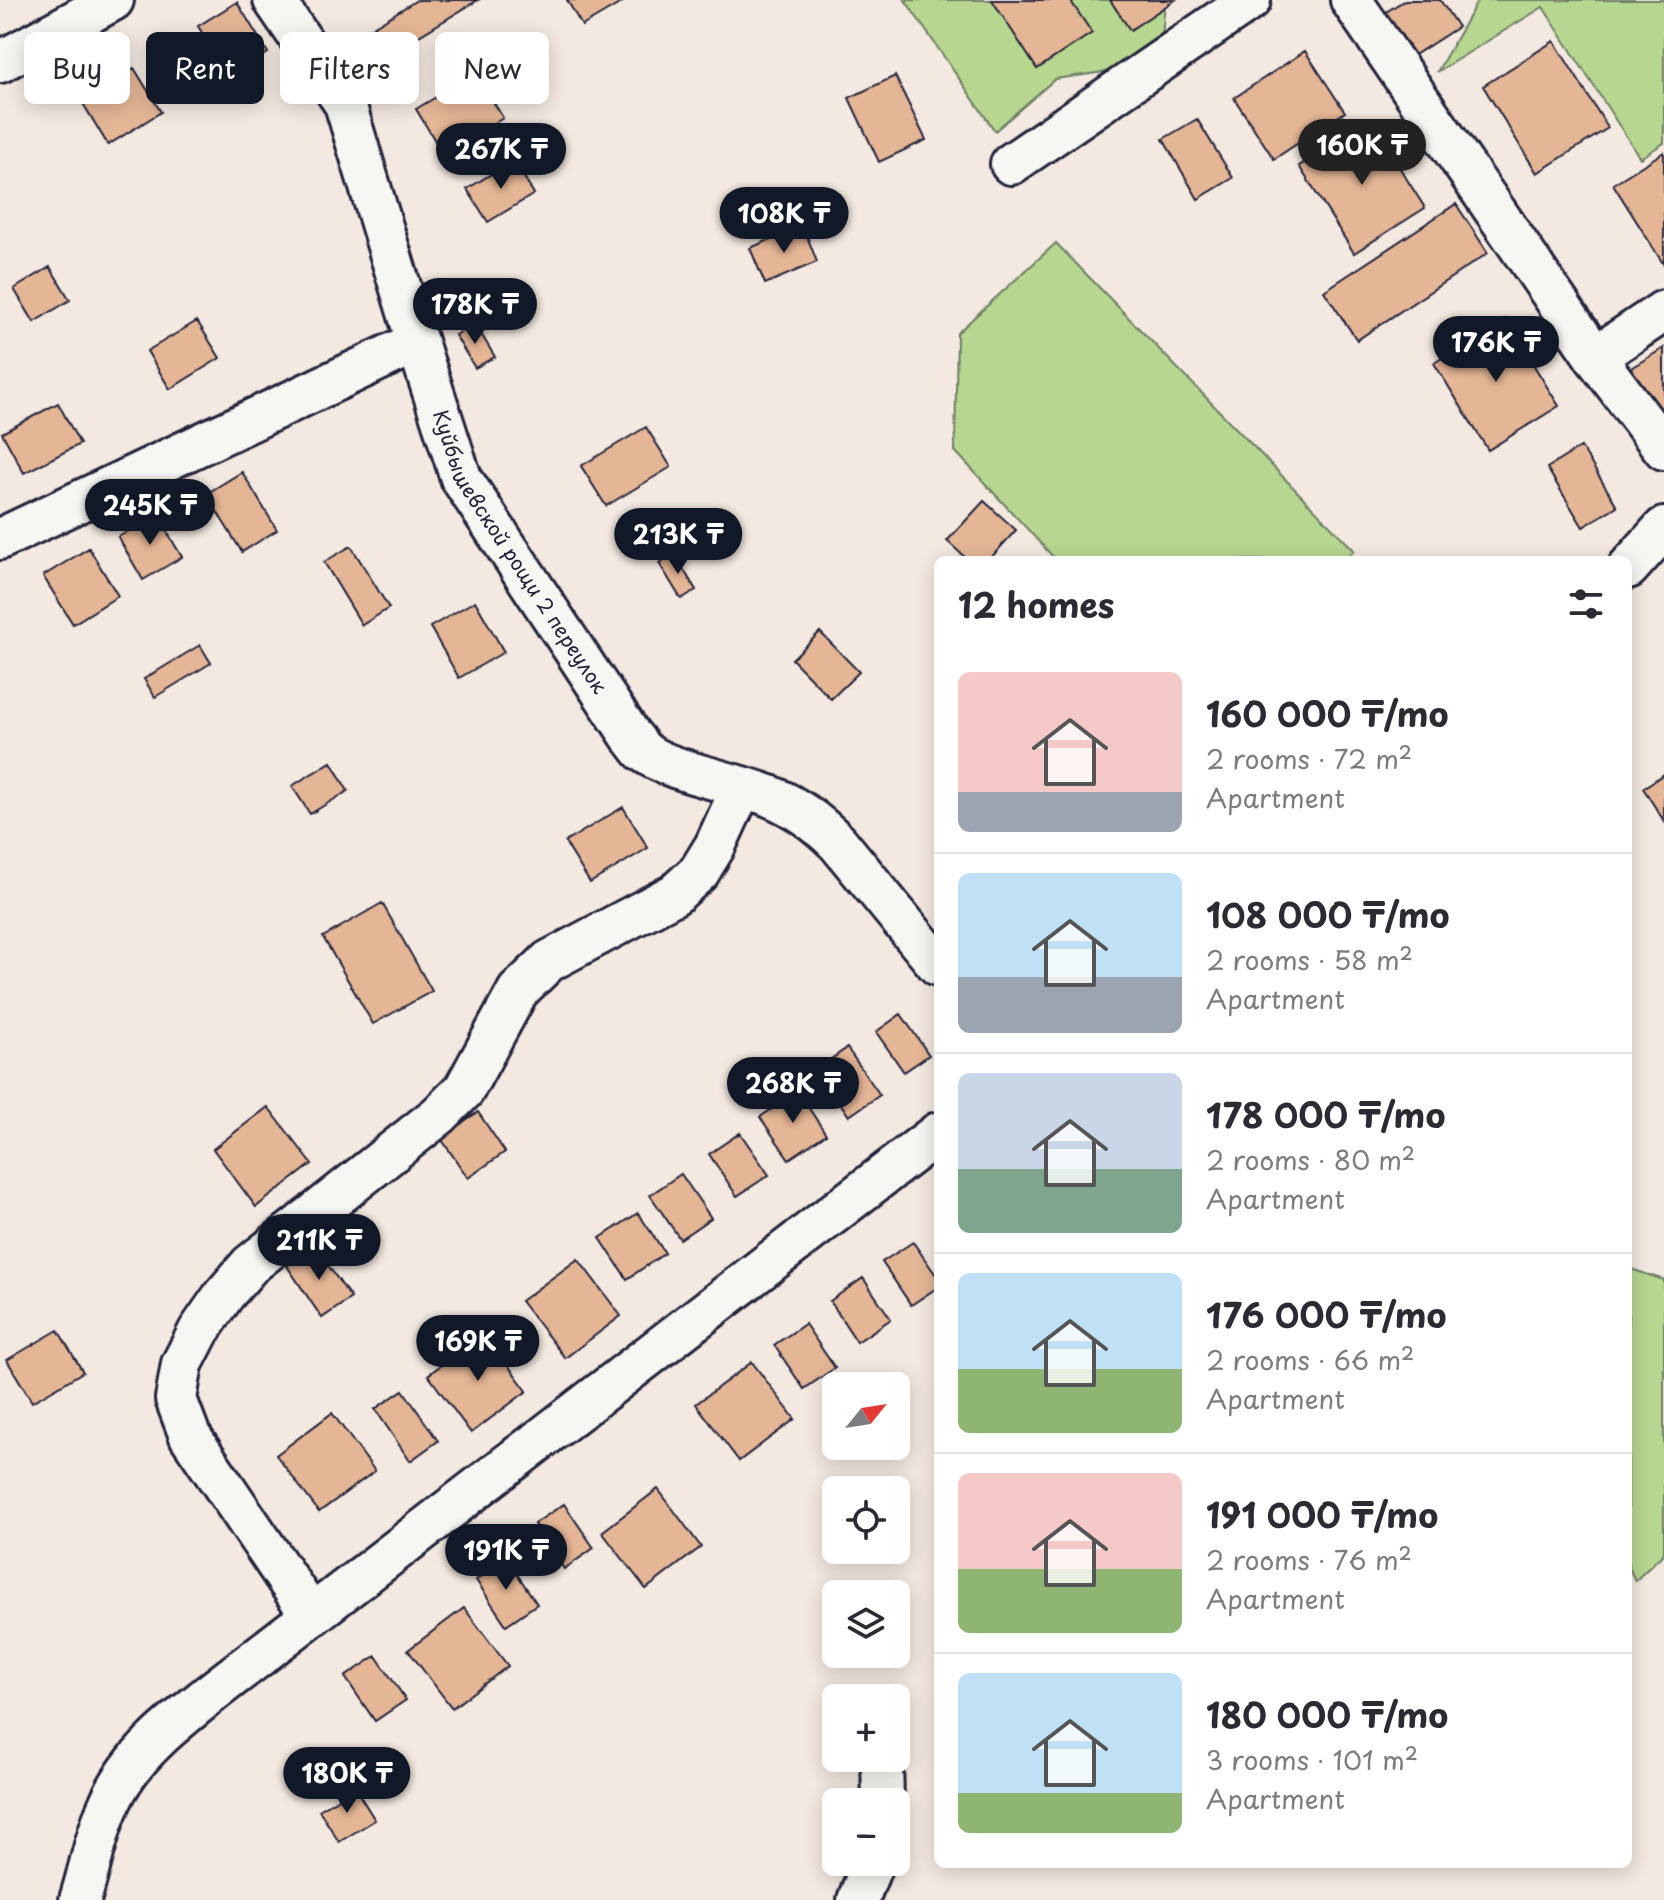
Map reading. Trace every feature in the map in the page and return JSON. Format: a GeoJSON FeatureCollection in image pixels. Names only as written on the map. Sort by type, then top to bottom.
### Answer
{"type":"FeatureCollection","features":[{"type":"Feature","properties":{"kind":"street"},"geometry":{"type":"LineString","coordinates":[[0,62],[113,0]]}},
{"type":"Feature","properties":{"kind":"street","name":"Куйбышевской рощи 2 переулок"},"geometry":{"type":"LineString","coordinates":[[274,0],[345,104],[461,478],[631,736],[643,751],[663,762],[772,797],[801,812],[820,826],[932,942]]}},
{"type":"Feature","properties":{"kind":"street"},"geometry":{"type":"LineString","coordinates":[[1011,164],[1250,0]]}},
{"type":"Feature","properties":{"kind":"street"},"geometry":{"type":"LineString","coordinates":[[1351,0],[1595,357],[1664,449]]}},
{"type":"Feature","properties":{"kind":"street"},"geometry":{"type":"LineString","coordinates":[[1595,357],[1664,311]]}},
{"type":"Feature","properties":{"kind":"street"},"geometry":{"type":"LineString","coordinates":[[0,539],[417,342]]}},
{"type":"Feature","properties":{"kind":"street"},"geometry":{"type":"LineString","coordinates":[[1632,564],[1664,528]]}},
{"type":"Feature","properties":{"kind":"street"},"geometry":{"type":"LineString","coordinates":[[311,1615],[190,1436],[176,1399],[182,1364],[216,1307],[250,1265],[439,1115],[464,1090],[518,991],[549,961],[675,894],[699,872],[715,846],[742,787]]}},
{"type":"Feature","properties":{"kind":"street"},"geometry":{"type":"LineString","coordinates":[[80,1900],[107,1813],[121,1782],[162,1734],[311,1615],[934,1136]]}},
{"type":"Feature","properties":{"kind":"street"},"geometry":{"type":"LineString","coordinates":[[858,1900],[867,1876]]}},
{"type":"Feature","properties":{"kind":"green space"},"geometry":{"type":"Polygon","coordinates":[[[905,0],[1165,0],[1160,64],[1055,79],[995,131],[905,0]]]}},
{"type":"Feature","properties":{"kind":"green space"},"geometry":{"type":"Polygon","coordinates":[[[1478,0],[1664,0],[1664,143],[1640,158],[1543,7],[1437,72],[1478,0]]]}},
{"type":"Feature","properties":{"kind":"green space"},"geometry":{"type":"Polygon","coordinates":[[[1056,243],[1354,550],[1349,556],[1052,556],[955,451],[957,333],[1056,243]]]}},
{"type":"Feature","properties":{"kind":"green space"},"geometry":{"type":"Polygon","coordinates":[[[1632,1269],[1664,1280],[1664,1553],[1635,1581],[1632,1574],[1632,1269]]]}},
{"type":"Feature","properties":{"kind":"building"},"geometry":{"type":"Polygon","coordinates":[[[417,0],[478,0],[419,36],[419,32],[365,32],[417,0]]]}},
{"type":"Feature","properties":{"kind":"building"},"geometry":{"type":"Polygon","coordinates":[[[567,0],[626,0],[582,26],[567,0]]]}},
{"type":"Feature","properties":{"kind":"building"},"geometry":{"type":"Polygon","coordinates":[[[992,0],[1070,0],[1092,33],[1037,69],[992,0]]]}},
{"type":"Feature","properties":{"kind":"building"},"geometry":{"type":"Polygon","coordinates":[[[1110,0],[1175,0],[1130,30],[1110,0]]]}},
{"type":"Feature","properties":{"kind":"building"},"geometry":{"type":"Polygon","coordinates":[[[1405,0],[1440,0],[1458,27],[1413,56],[1386,12],[1405,0]]]}},
{"type":"Feature","properties":{"kind":"building"},"geometry":{"type":"Polygon","coordinates":[[[237,2],[255,32],[202,32],[198,26],[237,2]]]}},
{"type":"Feature","properties":{"kind":"building"},"geometry":{"type":"Polygon","coordinates":[[[1554,41],[1608,128],[1537,173],[1483,86],[1554,41]]]}},
{"type":"Feature","properties":{"kind":"building"},"geometry":{"type":"Polygon","coordinates":[[[1305,51],[1345,112],[1274,159],[1234,98],[1305,51]]]}},
{"type":"Feature","properties":{"kind":"building"},"geometry":{"type":"Polygon","coordinates":[[[134,68],[146,88],[146,104],[156,104],[161,112],[108,145],[83,104],[130,104],[130,70],[134,68]]]}},
{"type":"Feature","properties":{"kind":"building"},"geometry":{"type":"Polygon","coordinates":[[[895,76],[926,140],[879,162],[849,98],[895,76]]]}},
{"type":"Feature","properties":{"kind":"building"},"geometry":{"type":"Polygon","coordinates":[[[435,98],[435,104],[495,104],[503,118],[443,154],[416,109],[435,98]]]}},
{"type":"Feature","properties":{"kind":"building"},"geometry":{"type":"Polygon","coordinates":[[[1197,119],[1233,178],[1198,199],[1163,139],[1197,119]]]}},
{"type":"Feature","properties":{"kind":"building"},"geometry":{"type":"Polygon","coordinates":[[[1370,121],[1425,208],[1354,253],[1299,166],[1370,121]]]}},
{"type":"Feature","properties":{"kind":"building"},"geometry":{"type":"Polygon","coordinates":[[[1664,152],[1664,265],[1613,184],[1664,152]]]}},
{"type":"Feature","properties":{"kind":"building"},"geometry":{"type":"Polygon","coordinates":[[[514,160],[534,194],[488,222],[467,189],[514,160]]]}},
{"type":"Feature","properties":{"kind":"building"},"geometry":{"type":"Polygon","coordinates":[[[1456,204],[1488,253],[1357,340],[1324,291],[1456,204]]]}},
{"type":"Feature","properties":{"kind":"building"},"geometry":{"type":"Polygon","coordinates":[[[803,226],[817,262],[765,284],[750,248],[803,226]]]}},
{"type":"Feature","properties":{"kind":"building"},"geometry":{"type":"Polygon","coordinates":[[[50,267],[70,300],[34,322],[14,289],[50,267]]]}},
{"type":"Feature","properties":{"kind":"building"},"geometry":{"type":"Polygon","coordinates":[[[1505,319],[1559,406],[1488,450],[1434,363],[1505,319]]]}},
{"type":"Feature","properties":{"kind":"building"},"geometry":{"type":"Polygon","coordinates":[[[197,321],[220,358],[170,389],[147,351],[197,321]]]}},
{"type":"Feature","properties":{"kind":"building"},"geometry":{"type":"Polygon","coordinates":[[[475,324],[495,357],[475,368],[455,335],[475,324]]]}},
{"type":"Feature","properties":{"kind":"building"},"geometry":{"type":"Polygon","coordinates":[[[1664,348],[1664,426],[1629,369],[1664,348]]]}},
{"type":"Feature","properties":{"kind":"building"},"geometry":{"type":"Polygon","coordinates":[[[58,403],[80,444],[24,473],[2,433],[58,403]]]}},
{"type":"Feature","properties":{"kind":"building"},"geometry":{"type":"Polygon","coordinates":[[[646,427],[671,467],[606,506],[581,466],[646,427]]]}},
{"type":"Feature","properties":{"kind":"building"},"geometry":{"type":"Polygon","coordinates":[[[1581,447],[1617,506],[1583,527],[1547,468],[1581,447]]]}},
{"type":"Feature","properties":{"kind":"building"},"geometry":{"type":"Polygon","coordinates":[[[242,472],[277,530],[242,552],[206,494],[242,472]]]}},
{"type":"Feature","properties":{"kind":"building"},"geometry":{"type":"Polygon","coordinates":[[[984,501],[1016,530],[993,556],[964,556],[947,541],[984,501]]]}},
{"type":"Feature","properties":{"kind":"building"},"geometry":{"type":"Polygon","coordinates":[[[157,515],[182,557],[143,580],[118,537],[157,515]]]}},
{"type":"Feature","properties":{"kind":"building"},"geometry":{"type":"Polygon","coordinates":[[[351,546],[389,608],[362,625],[324,562],[351,546]]]}},
{"type":"Feature","properties":{"kind":"building"},"geometry":{"type":"Polygon","coordinates":[[[89,548],[118,596],[73,624],[43,576],[89,548]]]}},
{"type":"Feature","properties":{"kind":"building"},"geometry":{"type":"Polygon","coordinates":[[[674,554],[696,590],[681,599],[659,563],[674,554]]]}},
{"type":"Feature","properties":{"kind":"building"},"geometry":{"type":"Polygon","coordinates":[[[475,601],[504,652],[459,678],[430,627],[475,601]]]}},
{"type":"Feature","properties":{"kind":"building"},"geometry":{"type":"Polygon","coordinates":[[[820,632],[859,672],[831,699],[792,659],[820,632]]]}},
{"type":"Feature","properties":{"kind":"building"},"geometry":{"type":"Polygon","coordinates":[[[200,645],[211,663],[155,697],[144,679],[200,645]]]}},
{"type":"Feature","properties":{"kind":"building"},"geometry":{"type":"Polygon","coordinates":[[[331,762],[348,791],[310,814],[292,786],[331,762]]]}},
{"type":"Feature","properties":{"kind":"building"},"geometry":{"type":"Polygon","coordinates":[[[1664,774],[1664,821],[1643,788],[1664,774]]]}},
{"type":"Feature","properties":{"kind":"building"},"geometry":{"type":"Polygon","coordinates":[[[623,807],[648,848],[590,883],[565,842],[623,807]]]}},
{"type":"Feature","properties":{"kind":"building"},"geometry":{"type":"Polygon","coordinates":[[[382,903],[432,991],[373,1024],[323,937],[382,903]]]}},
{"type":"Feature","properties":{"kind":"building"},"geometry":{"type":"Polygon","coordinates":[[[901,1014],[929,1055],[904,1072],[876,1032],[901,1014]]]}},
{"type":"Feature","properties":{"kind":"building"},"geometry":{"type":"Polygon","coordinates":[[[847,1048],[880,1095],[849,1116],[817,1069],[847,1048]]]}},
{"type":"Feature","properties":{"kind":"building"},"geometry":{"type":"Polygon","coordinates":[[[798,1092],[826,1134],[789,1159],[760,1117],[798,1092]]]}},
{"type":"Feature","properties":{"kind":"building"},"geometry":{"type":"Polygon","coordinates":[[[268,1107],[312,1164],[256,1207],[213,1149],[268,1107]]]}},
{"type":"Feature","properties":{"kind":"building"},"geometry":{"type":"Polygon","coordinates":[[[478,1112],[505,1152],[468,1178],[440,1137],[478,1112]]]}},
{"type":"Feature","properties":{"kind":"building"},"geometry":{"type":"Polygon","coordinates":[[[740,1133],[769,1175],[737,1196],[709,1154],[740,1133]]]}},
{"type":"Feature","properties":{"kind":"building"},"geometry":{"type":"Polygon","coordinates":[[[681,1174],[711,1218],[680,1239],[650,1195],[681,1174]]]}},
{"type":"Feature","properties":{"kind":"building"},"geometry":{"type":"Polygon","coordinates":[[[638,1213],[665,1253],[627,1279],[600,1238],[638,1213]]]}},
{"type":"Feature","properties":{"kind":"building"},"geometry":{"type":"Polygon","coordinates":[[[913,1242],[934,1272],[934,1290],[911,1305],[882,1262],[913,1242]]]}},
{"type":"Feature","properties":{"kind":"building"},"geometry":{"type":"Polygon","coordinates":[[[315,1247],[351,1298],[322,1318],[287,1266],[315,1247]]]}},
{"type":"Feature","properties":{"kind":"building"},"geometry":{"type":"Polygon","coordinates":[[[578,1259],[621,1316],[565,1358],[521,1301],[578,1259]]]}},
{"type":"Feature","properties":{"kind":"building"},"geometry":{"type":"Polygon","coordinates":[[[863,1278],[891,1319],[857,1342],[830,1301],[863,1278]]]}},
{"type":"Feature","properties":{"kind":"building"},"geometry":{"type":"Polygon","coordinates":[[[805,1324],[835,1368],[822,1372],[822,1377],[804,1389],[774,1345],[805,1324]]]}},
{"type":"Feature","properties":{"kind":"building"},"geometry":{"type":"Polygon","coordinates":[[[58,1330],[83,1372],[32,1402],[7,1360],[58,1330]]]}},
{"type":"Feature","properties":{"kind":"building"},"geometry":{"type":"Polygon","coordinates":[[[484,1333],[527,1391],[471,1433],[428,1375],[484,1333]]]}},
{"type":"Feature","properties":{"kind":"building"},"geometry":{"type":"Polygon","coordinates":[[[752,1362],[795,1419],[739,1461],[696,1404],[752,1362]]]}},
{"type":"Feature","properties":{"kind":"building"},"geometry":{"type":"Polygon","coordinates":[[[403,1390],[438,1441],[410,1461],[375,1409],[403,1390]]]}},
{"type":"Feature","properties":{"kind":"building"},"geometry":{"type":"Polygon","coordinates":[[[332,1413],[375,1471],[319,1512],[276,1455],[332,1413]]]}},
{"type":"Feature","properties":{"kind":"building"},"geometry":{"type":"Polygon","coordinates":[[[658,1489],[701,1547],[646,1589],[602,1532],[658,1489]]]}},
{"type":"Feature","properties":{"kind":"building"},"geometry":{"type":"Polygon","coordinates":[[[564,1504],[594,1548],[564,1569],[534,1524],[564,1504]]]}},
{"type":"Feature","properties":{"kind":"building"},"geometry":{"type":"Polygon","coordinates":[[[507,1559],[537,1604],[506,1625],[476,1580],[507,1559]]]}},
{"type":"Feature","properties":{"kind":"building"},"geometry":{"type":"Polygon","coordinates":[[[464,1608],[508,1666],[452,1708],[408,1650],[464,1608]]]}},
{"type":"Feature","properties":{"kind":"building"},"geometry":{"type":"Polygon","coordinates":[[[376,1656],[406,1700],[375,1721],[345,1677],[376,1656]]]}},
{"type":"Feature","properties":{"kind":"building"},"geometry":{"type":"Polygon","coordinates":[[[355,1788],[375,1820],[339,1842],[319,1810],[355,1788]]]}}]}
